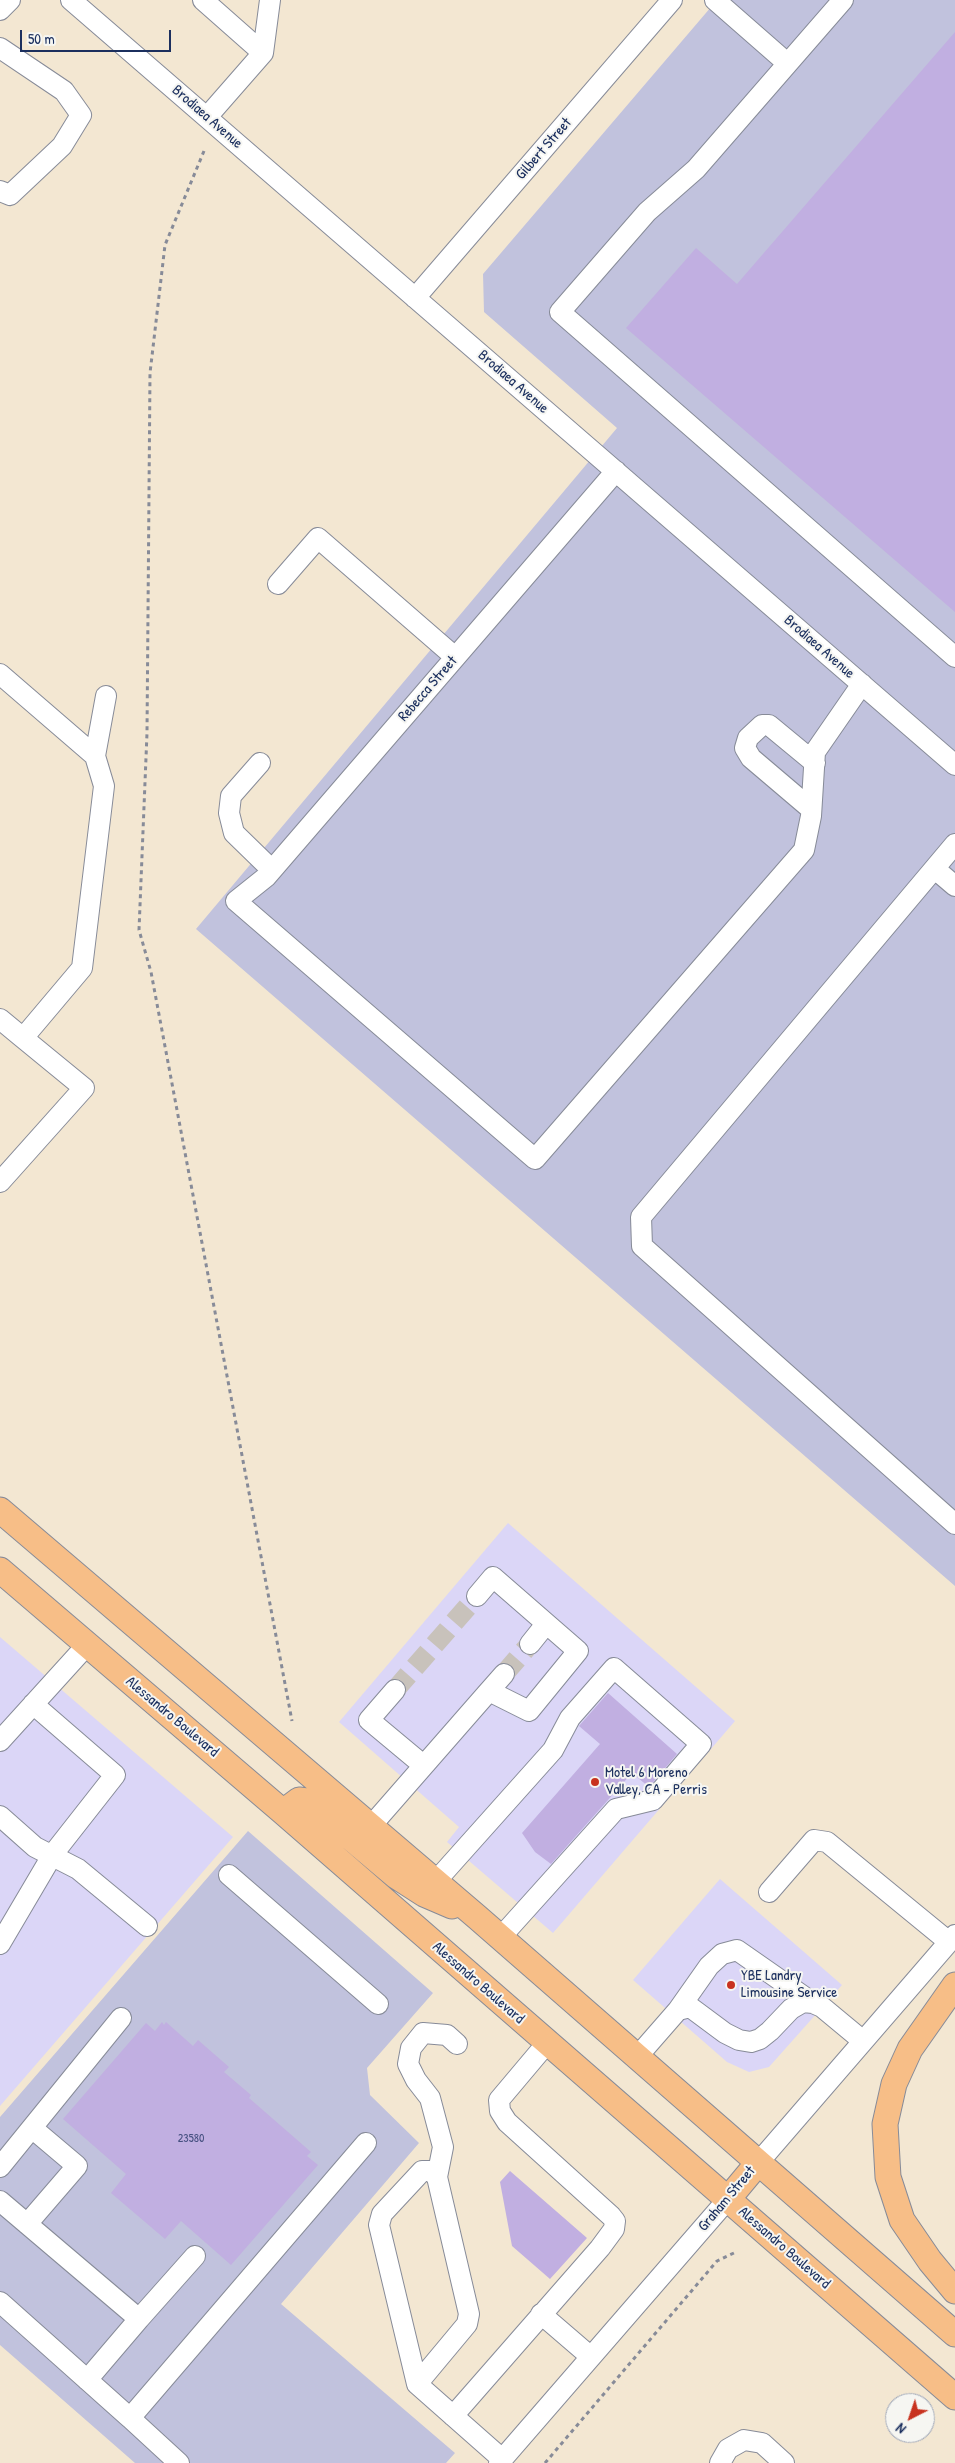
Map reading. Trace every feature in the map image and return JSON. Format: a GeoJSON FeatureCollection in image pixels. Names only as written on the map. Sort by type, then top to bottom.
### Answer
{"type":"FeatureCollection","features":[{"type":"Feature","properties":{"kind":"main road"},"geometry":{"type":"LineString","coordinates":[[0,1510],[436,1881],[955,2334]]}},
{"type":"Feature","properties":{"kind":"main road","name":"Alessandro Boulevard"},"geometry":{"type":"LineString","coordinates":[[0,1570],[284,1812],[955,2397]]}},
{"type":"Feature","properties":{"kind":"main road"},"geometry":{"type":"LineString","coordinates":[[284,1812],[299,1800],[308,1801],[396,1876],[424,1894],[477,1917]]}},
{"type":"Feature","properties":{"kind":"main road"},"geometry":{"type":"LineString","coordinates":[[955,1985],[910,2049],[894,2084],[885,2124],[888,2177],[902,2220],[930,2261],[955,2291]]}},
{"type":"Feature","properties":{"kind":"main road","name":"Graham Street"},"geometry":{"type":"LineString","coordinates":[[728,2199],[758,2162]]}},
{"type":"Feature","properties":{"kind":"street"},"geometry":{"type":"LineString","coordinates":[[0,10],[10,0]]}},
{"type":"Feature","properties":{"kind":"street","name":"Brodiaea Avenue"},"geometry":{"type":"LineString","coordinates":[[71,0],[955,765]]}},
{"type":"Feature","properties":{"kind":"street"},"geometry":{"type":"LineString","coordinates":[[202,0],[263,53]]}},
{"type":"Feature","properties":{"kind":"street"},"geometry":{"type":"LineString","coordinates":[[208,118],[263,53],[270,0]]}},
{"type":"Feature","properties":{"kind":"street","name":"Gilbert Street"},"geometry":{"type":"LineString","coordinates":[[415,298],[672,0]]}},
{"type":"Feature","properties":{"kind":"street"},"geometry":{"type":"LineString","coordinates":[[715,0],[787,63]]}},
{"type":"Feature","properties":{"kind":"street"},"geometry":{"type":"LineString","coordinates":[[843,0],[696,169],[647,212],[560,312],[955,657]]}},
{"type":"Feature","properties":{"kind":"street"},"geometry":{"type":"LineString","coordinates":[[0,48],[64,91],[80,115],[62,146],[10,195],[0,191]]}},
{"type":"Feature","properties":{"kind":"street","name":"Rebecca Street"},"geometry":{"type":"LineString","coordinates":[[616,471],[272,870],[236,901],[535,1159],[804,850],[812,809]]}},
{"type":"Feature","properties":{"kind":"street"},"geometry":{"type":"LineString","coordinates":[[278,584],[318,538],[456,657]]}},
{"type":"Feature","properties":{"kind":"street"},"geometry":{"type":"LineString","coordinates":[[0,674],[94,756]]}},
{"type":"Feature","properties":{"kind":"street"},"geometry":{"type":"LineString","coordinates":[[812,809],[815,752],[862,684]]}},
{"type":"Feature","properties":{"kind":"street"},"geometry":{"type":"LineString","coordinates":[[23,1038],[82,968],[104,786],[94,756],[106,696]]}},
{"type":"Feature","properties":{"kind":"street"},"geometry":{"type":"LineString","coordinates":[[812,809],[751,758],[745,748],[748,738],[762,724],[769,725],[814,763]]}},
{"type":"Feature","properties":{"kind":"street"},"geometry":{"type":"LineString","coordinates":[[260,763],[231,796],[229,813],[234,833],[272,870]]}},
{"type":"Feature","properties":{"kind":"street"},"geometry":{"type":"LineString","coordinates":[[955,844],[641,1218],[642,1246],[955,1524]]}},
{"type":"Feature","properties":{"kind":"street"},"geometry":{"type":"LineString","coordinates":[[935,869],[955,886]]}},
{"type":"Feature","properties":{"kind":"street"},"geometry":{"type":"LineString","coordinates":[[0,1019],[84,1088],[0,1182]]}},
{"type":"Feature","properties":{"kind":"street"},"geometry":{"type":"LineString","coordinates":[[477,1596],[493,1577],[578,1651],[529,1711],[489,1691]]}},
{"type":"Feature","properties":{"kind":"street"},"geometry":{"type":"LineString","coordinates":[[530,1644],[546,1624]]}},
{"type":"Feature","properties":{"kind":"street"},"geometry":{"type":"LineString","coordinates":[[0,1741],[87,1645]]}},
{"type":"Feature","properties":{"kind":"street"},"geometry":{"type":"LineString","coordinates":[[436,1881],[553,1750],[570,1718],[614,1668],[701,1744],[653,1800],[616,1809],[500,1938]]}},
{"type":"Feature","properties":{"kind":"street"},"geometry":{"type":"LineString","coordinates":[[371,1826],[504,1674]]}},
{"type":"Feature","properties":{"kind":"street"},"geometry":{"type":"LineString","coordinates":[[395,1690],[369,1720],[422,1766]]}},
{"type":"Feature","properties":{"kind":"street"},"geometry":{"type":"LineString","coordinates":[[0,1944],[53,1854],[115,1775],[33,1704]]}},
{"type":"Feature","properties":{"kind":"street"},"geometry":{"type":"LineString","coordinates":[[0,1816],[35,1846],[78,1869],[147,1926]]}},
{"type":"Feature","properties":{"kind":"street"},"geometry":{"type":"LineString","coordinates":[[769,1892],[814,1840],[827,1842],[952,1939]]}},
{"type":"Feature","properties":{"kind":"street"},"geometry":{"type":"LineString","coordinates":[[229,1875],[378,2004]]}},
{"type":"Feature","properties":{"kind":"street","name":"Graham Street"},"geometry":{"type":"LineString","coordinates":[[758,2162],[952,1939]]}},
{"type":"Feature","properties":{"kind":"street"},"geometry":{"type":"LineString","coordinates":[[637,2057],[678,2010],[709,1966],[722,1954],[737,1950],[813,2002],[822,2006],[863,2041]]}},
{"type":"Feature","properties":{"kind":"street"},"geometry":{"type":"LineString","coordinates":[[678,2010],[690,2007],[725,2033],[739,2040],[751,2042],[760,2039],[770,2031],[791,2009],[803,2002],[813,2002]]}},
{"type":"Feature","properties":{"kind":"street"},"geometry":{"type":"LineString","coordinates":[[0,2167],[121,2018]]}},
{"type":"Feature","properties":{"kind":"street"},"geometry":{"type":"LineString","coordinates":[[417,2384],[467,2324],[469,2314],[437,2177],[443,2147],[430,2098],[416,2080],[408,2064],[411,2048],[424,2033],[446,2035],[457,2044]]}},
{"type":"Feature","properties":{"kind":"street"},"geometry":{"type":"LineString","coordinates":[[454,2416],[600,2248],[614,2229],[615,2221],[507,2122],[500,2111],[499,2100],[547,2043]]}},
{"type":"Feature","properties":{"kind":"street"},"geometry":{"type":"LineString","coordinates":[[27,2224],[77,2166],[32,2128]]}},
{"type":"Feature","properties":{"kind":"street"},"geometry":{"type":"LineString","coordinates":[[130,2418],[366,2143]]}},
{"type":"Feature","properties":{"kind":"street"},"geometry":{"type":"LineString","coordinates":[[437,2177],[431,2171],[422,2171],[382,2214],[379,2225],[417,2384],[501,2461]]}},
{"type":"Feature","properties":{"kind":"street","name":"Graham Street"},"geometry":{"type":"LineString","coordinates":[[501,2461],[728,2199]]}},
{"type":"Feature","properties":{"kind":"street"},"geometry":{"type":"LineString","coordinates":[[0,2201],[139,2320]]}},
{"type":"Feature","properties":{"kind":"street"},"geometry":{"type":"LineString","coordinates":[[87,2380],[195,2256]]}},
{"type":"Feature","properties":{"kind":"street"},"geometry":{"type":"LineString","coordinates":[[0,2302],[179,2463]]}},
{"type":"Feature","properties":{"kind":"street"},"geometry":{"type":"LineString","coordinates":[[541,2314],[591,2357]]}},
{"type":"Feature","properties":{"kind":"street"},"geometry":{"type":"LineString","coordinates":[[720,2463],[728,2449],[744,2440],[762,2443],[784,2463]]}},
{"type":"Feature","properties":{"kind":"path"},"geometry":{"type":"LineString","coordinates":[[204,152],[165,245],[150,373],[147,733],[139,930],[153,982],[292,1721]]}},
{"type":"Feature","properties":{"kind":"path"},"geometry":{"type":"LineString","coordinates":[[545,2463],[717,2261],[736,2252]]}},
{"type":"Feature","properties":{"kind":"shaded area"},"geometry":{"type":"Polygon","coordinates":[[[717,0],[955,0],[955,1586],[196,929],[617,428],[484,312],[483,274],[717,0]]]}},
{"type":"Feature","properties":{"kind":"shaded area"},"geometry":{"type":"Polygon","coordinates":[[[508,1523],[735,1721],[553,1933],[447,1842],[459,1827],[339,1722],[508,1523]]]}},
{"type":"Feature","properties":{"kind":"shaded area"},"geometry":{"type":"Polygon","coordinates":[[[0,1637],[233,1837],[0,2106],[0,1637]]]}},
{"type":"Feature","properties":{"kind":"shaded area"},"geometry":{"type":"Polygon","coordinates":[[[248,1831],[433,1993],[367,2068],[370,2095],[419,2143],[281,2304],[455,2453],[446,2463],[135,2463],[0,2345],[0,2117],[248,1831]]]}},
{"type":"Feature","properties":{"kind":"shaded area"},"geometry":{"type":"Polygon","coordinates":[[[720,1879],[842,1985],[769,2067],[749,2072],[727,2062],[633,1980],[720,1879]]]}},
{"type":"Feature","properties":{"kind":"building"},"geometry":{"type":"Polygon","coordinates":[[[955,32],[955,612],[626,328],[696,248],[737,284],[955,32]]]}},
{"type":"Feature","properties":{"kind":"building","name":"Motel 6 Moreno Valley, CA - Perris"},"geometry":{"type":"Polygon","coordinates":[[[608,1693],[677,1754],[649,1787],[632,1773],[551,1864],[535,1852],[522,1833],[600,1744],[579,1726],[608,1693]]]}},
{"type":"Feature","properties":{"kind":"building"},"geometry":{"type":"Polygon","coordinates":[[[162,2022],[164,2025],[166,2022],[193,2046],[198,2040],[229,2067],[224,2072],[251,2095],[249,2098],[311,2152],[307,2156],[318,2165],[231,2265],[181,2221],[165,2239],[111,2193],[126,2174],[63,2119],[146,2023],[155,2031],[162,2022]]]}},
{"type":"Feature","properties":{"kind":"building"},"geometry":{"type":"Polygon","coordinates":[[[510,2171],[587,2238],[550,2279],[512,2246],[500,2182],[510,2171]]]}},
{"type":"Feature","properties":{"kind":"tunnel"},"geometry":{"type":"LineString","coordinates":[[395,1690],[477,1596]]}},
{"type":"Feature","properties":{"kind":"tunnel"},"geometry":{"type":"LineString","coordinates":[[504,1674],[530,1644]]}},
{"type":"Feature","properties":{"kind":"place","name":"Motel 6 Moreno Valley, CA - Perris"},"geometry":{"type":"Point","coordinates":[595,1782]}},
{"type":"Feature","properties":{"kind":"place","name":"YBE Landry Limousine Service"},"geometry":{"type":"Point","coordinates":[731,1985]}}]}
